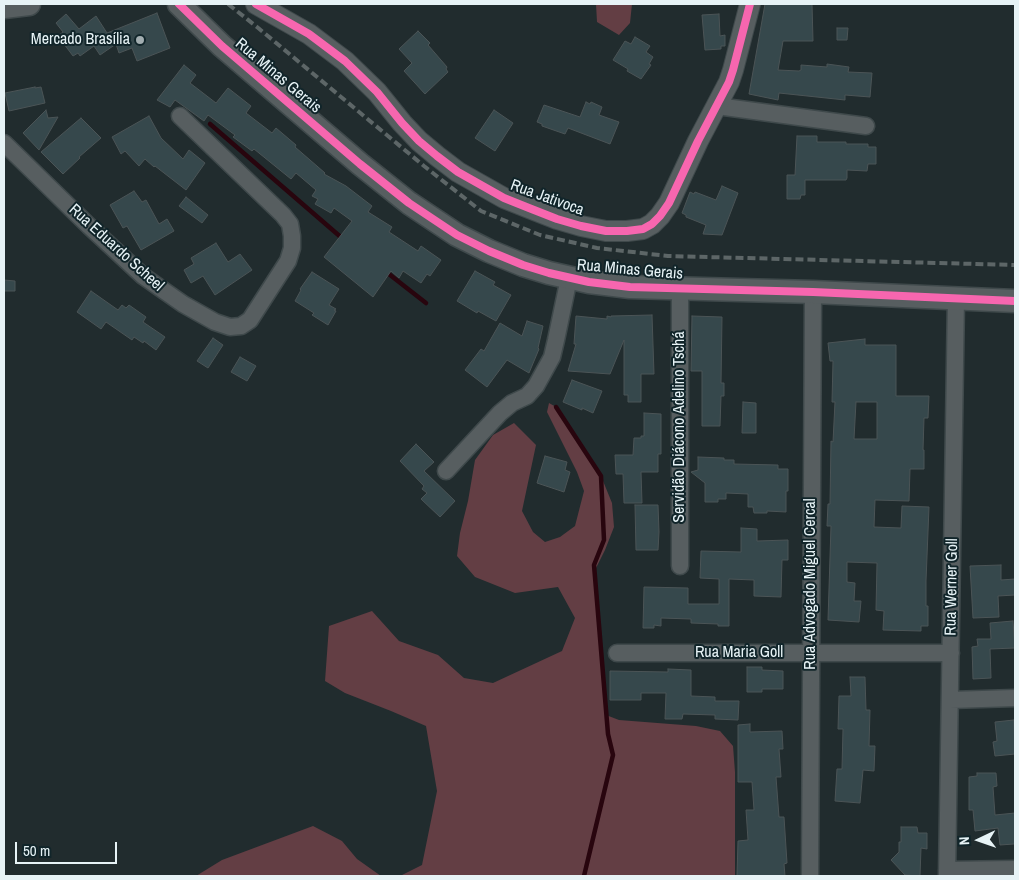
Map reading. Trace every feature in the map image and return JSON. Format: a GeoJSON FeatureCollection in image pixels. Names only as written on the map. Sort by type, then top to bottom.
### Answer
{"type":"FeatureCollection","features":[{"type":"Feature","properties":{"kind":"main road"},"geometry":{"type":"LineString","coordinates":[[4,7],[29,4]]}},
{"type":"Feature","properties":{"kind":"main road","name":"Rua Minas Gerais"},"geometry":{"type":"LineString","coordinates":[[178,5],[222,46],[409,204],[456,235],[523,265],[569,278],[630,287],[813,292],[1015,301]]}},
{"type":"Feature","properties":{"kind":"street","name":"Rua Jativoca"},"geometry":{"type":"LineString","coordinates":[[256,4],[309,34],[345,61],[377,92],[419,141],[458,172],[504,198],[557,219],[606,231],[642,229],[652,224],[669,203],[733,70],[750,4]]}},
{"type":"Feature","properties":{"kind":"street"},"geometry":{"type":"LineString","coordinates":[[717,106],[866,126]]}},
{"type":"Feature","properties":{"kind":"street","name":"Rua Eduardo Scheel"},"geometry":{"type":"LineString","coordinates":[[4,143],[143,276],[184,304],[215,322],[230,327],[240,326],[250,320],[288,262],[292,248],[290,224],[283,215],[180,116]]}},
{"type":"Feature","properties":{"kind":"street"},"geometry":{"type":"LineString","coordinates":[[446,472],[500,413],[512,403],[527,396],[536,386],[552,357],[569,278]]}},
{"type":"Feature","properties":{"kind":"street","name":"Servidão Diácono Adelino Tschá"},"geometry":{"type":"LineString","coordinates":[[680,289],[680,566]]}},
{"type":"Feature","properties":{"kind":"street","name":"Rua Advogado Miguel Cercal"},"geometry":{"type":"LineString","coordinates":[[810,876],[813,292]]}},
{"type":"Feature","properties":{"kind":"street","name":"Rua Werner Goll"},"geometry":{"type":"LineString","coordinates":[[947,873],[956,298]]}},
{"type":"Feature","properties":{"kind":"street","name":"Rua Maria Goll"},"geometry":{"type":"LineString","coordinates":[[617,653],[950,653]]}},
{"type":"Feature","properties":{"kind":"street"},"geometry":{"type":"LineString","coordinates":[[950,700],[1015,698]]}},
{"type":"Feature","properties":{"kind":"street"},"geometry":{"type":"LineString","coordinates":[[947,873],[1015,869]]}},
{"type":"Feature","properties":{"kind":"shaded area"},"geometry":{"type":"Polygon","coordinates":[[[596,4],[632,4],[630,23],[619,35],[597,22],[596,4]]]}},
{"type":"Feature","properties":{"kind":"shaded area"},"geometry":{"type":"Polygon","coordinates":[[[549,403],[556,407],[601,476],[612,503],[614,527],[595,570],[606,715],[619,720],[696,726],[720,731],[733,746],[735,772],[735,876],[400,876],[422,865],[437,791],[426,726],[345,693],[325,681],[329,626],[372,611],[399,641],[438,655],[464,678],[493,683],[562,651],[575,618],[558,587],[515,593],[475,577],[457,556],[475,460],[493,435],[514,423],[536,445],[522,511],[533,532],[545,542],[560,537],[575,526],[584,491],[577,472],[547,412],[549,403]]]}},
{"type":"Feature","properties":{"kind":"shaded area"},"geometry":{"type":"Polygon","coordinates":[[[313,826],[342,841],[357,859],[381,876],[196,876],[222,860],[313,826]]]}},
{"type":"Feature","properties":{"kind":"building"},"geometry":{"type":"Polygon","coordinates":[[[765,4],[812,4],[813,41],[783,41],[778,70],[799,71],[801,70],[801,65],[827,67],[827,64],[849,67],[848,72],[872,73],[870,97],[845,95],[845,100],[779,93],[778,100],[749,94],[765,4]]]}},
{"type":"Feature","properties":{"kind":"building"},"geometry":{"type":"Polygon","coordinates":[[[157,13],[170,48],[137,61],[132,48],[119,53],[116,44],[100,55],[94,46],[80,56],[78,53],[73,56],[58,36],[63,32],[56,23],[66,14],[79,29],[96,16],[107,33],[157,13]]]}},
{"type":"Feature","properties":{"kind":"building"},"geometry":{"type":"Polygon","coordinates":[[[719,14],[720,36],[725,35],[725,46],[721,46],[721,49],[705,50],[702,15],[719,14]]]}},
{"type":"Feature","properties":{"kind":"building"},"geometry":{"type":"Polygon","coordinates":[[[837,28],[848,28],[847,40],[837,40],[837,28]]]}},
{"type":"Feature","properties":{"kind":"building"},"geometry":{"type":"Polygon","coordinates":[[[418,31],[430,43],[428,45],[447,67],[448,72],[425,94],[404,71],[412,63],[399,49],[418,31]]]}},
{"type":"Feature","properties":{"kind":"building"},"geometry":{"type":"Polygon","coordinates":[[[635,37],[650,46],[646,52],[653,57],[649,64],[651,65],[641,79],[613,60],[625,41],[631,44],[635,37]]]}},
{"type":"Feature","properties":{"kind":"building"},"geometry":{"type":"Polygon","coordinates":[[[184,65],[196,75],[190,83],[216,103],[228,88],[251,106],[246,113],[272,133],[276,128],[296,145],[295,147],[324,174],[346,186],[372,206],[368,212],[392,227],[389,232],[418,251],[421,246],[441,260],[430,276],[427,274],[421,283],[403,271],[399,278],[391,271],[373,297],[324,257],[352,221],[334,208],[331,213],[315,204],[318,199],[312,196],[316,190],[296,173],[291,179],[254,149],[252,151],[233,137],[235,135],[208,115],[204,121],[175,100],[170,107],[157,100],[184,65]]]}},
{"type":"Feature","properties":{"kind":"building"},"geometry":{"type":"Polygon","coordinates":[[[41,87],[45,103],[9,111],[5,93],[41,87]]]}},
{"type":"Feature","properties":{"kind":"building"},"geometry":{"type":"Polygon","coordinates":[[[586,102],[602,107],[599,115],[619,122],[610,144],[568,128],[565,134],[542,126],[542,124],[537,122],[544,105],[580,117],[586,102]]]}},
{"type":"Feature","properties":{"kind":"building"},"geometry":{"type":"Polygon","coordinates":[[[46,110],[48,118],[58,117],[39,150],[23,133],[46,110]]]}},
{"type":"Feature","properties":{"kind":"building"},"geometry":{"type":"Polygon","coordinates":[[[494,110],[513,123],[495,151],[475,138],[494,110]]]}},
{"type":"Feature","properties":{"kind":"building"},"geometry":{"type":"Polygon","coordinates":[[[149,116],[161,138],[183,159],[189,150],[205,163],[186,190],[145,159],[139,166],[125,151],[121,154],[112,137],[149,116]]]}},
{"type":"Feature","properties":{"kind":"building"},"geometry":{"type":"Polygon","coordinates":[[[81,118],[101,138],[63,174],[41,152],[81,118]]]}},
{"type":"Feature","properties":{"kind":"building"},"geometry":{"type":"Polygon","coordinates":[[[797,136],[817,136],[817,142],[868,144],[868,147],[876,147],[876,164],[868,164],[867,171],[847,170],[846,180],[805,180],[805,195],[801,195],[800,199],[787,199],[787,175],[795,175],[797,136]]]}},
{"type":"Feature","properties":{"kind":"building"},"geometry":{"type":"Polygon","coordinates":[[[722,186],[738,193],[722,235],[703,234],[706,225],[686,217],[682,213],[690,192],[716,200],[722,186]]]}},
{"type":"Feature","properties":{"kind":"building"},"geometry":{"type":"Polygon","coordinates":[[[134,191],[142,202],[146,200],[159,224],[167,219],[174,231],[141,250],[127,226],[123,228],[110,205],[134,191]]]}},
{"type":"Feature","properties":{"kind":"building"},"geometry":{"type":"Polygon","coordinates":[[[186,197],[208,215],[202,223],[179,206],[186,197]]]}},
{"type":"Feature","properties":{"kind":"building"},"geometry":{"type":"Polygon","coordinates":[[[216,243],[228,262],[240,254],[252,270],[215,295],[203,276],[191,283],[184,270],[194,264],[191,258],[216,243]]]}},
{"type":"Feature","properties":{"kind":"building"},"geometry":{"type":"Polygon","coordinates":[[[475,271],[495,282],[493,285],[511,295],[496,321],[478,311],[477,313],[457,301],[475,271]]]}},
{"type":"Feature","properties":{"kind":"building"},"geometry":{"type":"Polygon","coordinates":[[[312,272],[339,289],[329,305],[336,309],[334,310],[336,311],[328,325],[295,301],[300,289],[312,272]]]}},
{"type":"Feature","properties":{"kind":"building"},"geometry":{"type":"Polygon","coordinates":[[[4,280],[15,281],[15,291],[4,291],[4,280]]]}},
{"type":"Feature","properties":{"kind":"building"},"geometry":{"type":"Polygon","coordinates":[[[91,291],[118,310],[122,305],[126,308],[129,305],[146,317],[143,322],[165,337],[156,350],[144,341],[143,343],[134,337],[132,340],[106,322],[101,329],[77,312],[91,291]]]}},
{"type":"Feature","properties":{"kind":"building"},"geometry":{"type":"Polygon","coordinates":[[[652,315],[654,374],[641,374],[641,402],[628,402],[628,395],[624,395],[624,340],[610,374],[568,371],[576,344],[574,344],[576,316],[607,319],[607,316],[652,315]]]}},
{"type":"Feature","properties":{"kind":"building"},"geometry":{"type":"Polygon","coordinates":[[[692,316],[722,317],[721,383],[724,383],[724,396],[721,396],[720,426],[702,426],[702,371],[691,371],[692,316]]]}},
{"type":"Feature","properties":{"kind":"building"},"geometry":{"type":"Polygon","coordinates":[[[527,321],[543,326],[539,349],[529,373],[507,360],[487,387],[465,370],[481,349],[484,351],[500,323],[522,336],[527,321]]]}},
{"type":"Feature","properties":{"kind":"building"},"geometry":{"type":"Polygon","coordinates":[[[213,338],[223,345],[208,368],[197,361],[213,338]]]}},
{"type":"Feature","properties":{"kind":"building"},"geometry":{"type":"Polygon","coordinates":[[[865,339],[865,345],[896,345],[896,396],[929,396],[928,418],[924,418],[924,469],[910,469],[909,501],[875,500],[874,527],[901,528],[902,506],[929,507],[926,581],[928,626],[921,626],[921,631],[883,630],[884,611],[876,610],[877,563],[847,562],[847,582],[855,583],[854,601],[861,601],[859,622],[828,620],[831,526],[827,526],[828,504],[830,504],[831,441],[833,442],[835,402],[832,402],[833,361],[830,361],[828,343],[865,339]],[[856,402],[854,439],[877,439],[877,402],[856,402]]]}},
{"type":"Feature","properties":{"kind":"building"},"geometry":{"type":"Polygon","coordinates":[[[240,357],[256,366],[247,381],[231,372],[240,357]]]}},
{"type":"Feature","properties":{"kind":"building"},"geometry":{"type":"Polygon","coordinates":[[[572,380],[602,391],[593,413],[563,402],[572,380]]]}},
{"type":"Feature","properties":{"kind":"building"},"geometry":{"type":"Polygon","coordinates":[[[743,402],[756,403],[756,433],[742,433],[743,402]]]}},
{"type":"Feature","properties":{"kind":"building"},"geometry":{"type":"Polygon","coordinates":[[[644,413],[661,414],[661,454],[658,454],[658,472],[641,472],[642,503],[624,503],[623,474],[616,474],[615,455],[633,455],[634,438],[644,436],[644,413]]]}},
{"type":"Feature","properties":{"kind":"building"},"geometry":{"type":"Polygon","coordinates":[[[416,444],[434,462],[424,471],[455,501],[440,517],[421,499],[427,493],[422,489],[424,486],[400,461],[416,444]]]}},
{"type":"Feature","properties":{"kind":"building"},"geometry":{"type":"Polygon","coordinates":[[[545,456],[567,462],[565,470],[570,472],[564,492],[537,483],[545,456]]]}},
{"type":"Feature","properties":{"kind":"building"},"geometry":{"type":"Polygon","coordinates":[[[698,457],[724,458],[724,460],[734,460],[734,464],[778,465],[778,469],[788,469],[786,512],[767,511],[767,513],[754,513],[753,507],[748,507],[748,494],[726,493],[726,499],[718,499],[718,502],[705,502],[705,483],[691,472],[698,470],[698,457]]]}},
{"type":"Feature","properties":{"kind":"building"},"geometry":{"type":"Polygon","coordinates":[[[635,505],[658,505],[658,550],[636,550],[635,505]]]}},
{"type":"Feature","properties":{"kind":"building"},"geometry":{"type":"Polygon","coordinates":[[[741,528],[757,529],[757,541],[788,540],[788,560],[782,560],[781,597],[754,596],[754,580],[729,579],[729,626],[691,623],[691,619],[661,618],[661,626],[654,625],[654,628],[643,628],[644,587],[688,588],[688,604],[719,604],[719,579],[700,578],[701,551],[741,552],[741,528]]]}},
{"type":"Feature","properties":{"kind":"building"},"geometry":{"type":"Polygon","coordinates":[[[1001,565],[1001,580],[1015,579],[1015,595],[998,596],[999,617],[973,618],[970,566],[1001,565]]]}},
{"type":"Feature","properties":{"kind":"building"},"geometry":{"type":"Polygon","coordinates":[[[1013,621],[1015,648],[990,649],[991,678],[973,679],[972,647],[978,646],[977,639],[991,639],[990,623],[1013,621]]]}},
{"type":"Feature","properties":{"kind":"building"},"geometry":{"type":"Polygon","coordinates":[[[747,667],[762,667],[762,670],[783,671],[783,689],[762,689],[762,692],[747,692],[747,667]]]}},
{"type":"Feature","properties":{"kind":"building"},"geometry":{"type":"Polygon","coordinates":[[[668,669],[691,670],[691,696],[715,697],[715,701],[739,701],[738,720],[715,719],[715,715],[683,714],[682,719],[665,719],[666,693],[641,693],[641,700],[610,700],[610,671],[668,672],[668,669]]]}},
{"type":"Feature","properties":{"kind":"building"},"geometry":{"type":"Polygon","coordinates":[[[850,677],[865,677],[866,710],[870,710],[869,746],[875,746],[874,771],[863,770],[860,803],[835,801],[837,769],[842,769],[843,729],[838,729],[839,696],[851,696],[850,677]]]}},
{"type":"Feature","properties":{"kind":"building"},"geometry":{"type":"Polygon","coordinates":[[[1014,720],[1015,754],[995,756],[993,742],[997,741],[995,722],[1014,720]]]}},
{"type":"Feature","properties":{"kind":"building"},"geometry":{"type":"Polygon","coordinates":[[[750,724],[750,732],[782,731],[783,749],[779,749],[781,777],[776,777],[779,817],[784,817],[787,863],[784,864],[785,876],[737,876],[738,841],[748,840],[746,810],[754,810],[752,782],[738,782],[738,725],[750,724]]]}},
{"type":"Feature","properties":{"kind":"building"},"geometry":{"type":"Polygon","coordinates":[[[977,773],[996,773],[997,786],[993,787],[995,815],[1015,813],[1014,844],[1000,845],[998,828],[975,831],[973,810],[969,810],[969,777],[977,776],[977,773]]]}},
{"type":"Feature","properties":{"kind":"building"},"geometry":{"type":"Polygon","coordinates":[[[901,827],[917,827],[918,833],[927,833],[927,849],[921,848],[920,876],[905,875],[891,860],[899,852],[901,827]]]}},
{"type":"Feature","properties":{"kind":"waterway"},"geometry":{"type":"LineString","coordinates":[[210,124],[343,239]]}},
{"type":"Feature","properties":{"kind":"waterway"},"geometry":{"type":"LineString","coordinates":[[385,271],[426,303]]}},
{"type":"Feature","properties":{"kind":"waterway"},"geometry":{"type":"LineString","coordinates":[[556,407],[601,476],[604,540],[594,565],[608,734],[613,755],[584,876]]}},
{"type":"Feature","properties":{"kind":"railway"},"geometry":{"type":"LineString","coordinates":[[228,4],[481,211],[540,235],[597,248],[668,256],[1015,265]]}},
{"type":"Feature","properties":{"kind":"cycle path"},"geometry":{"type":"LineString","coordinates":[[179,4],[222,46],[360,164],[409,203],[457,235],[523,265],[589,282],[630,287],[813,292],[1015,301]]}},
{"type":"Feature","properties":{"kind":"cycle path"},"geometry":{"type":"LineString","coordinates":[[256,4],[309,34],[345,61],[377,92],[419,141],[458,172],[504,198],[529,208],[557,219],[606,231],[643,229],[652,224],[669,203],[698,141],[729,82],[750,4]]}},
{"type":"Feature","properties":{"kind":"place","name":"Mercado Brasília"},"geometry":{"type":"Point","coordinates":[140,40]}}]}
